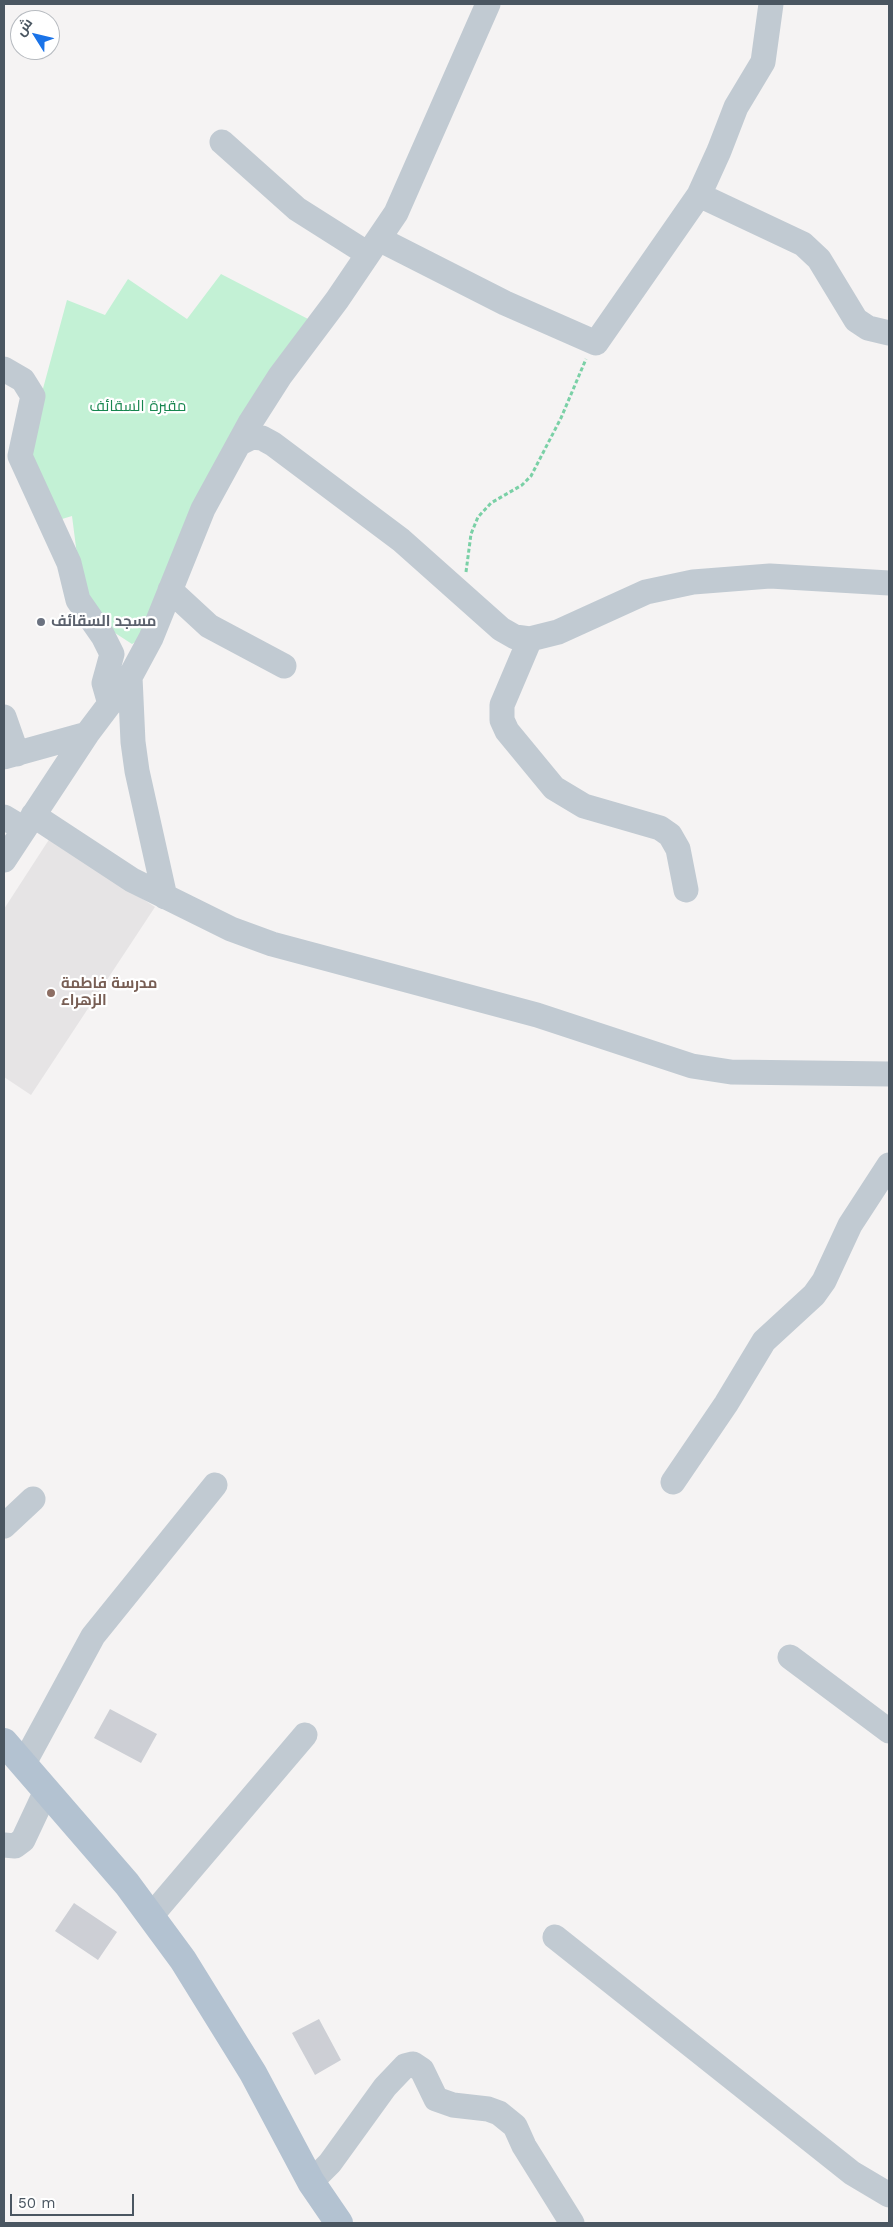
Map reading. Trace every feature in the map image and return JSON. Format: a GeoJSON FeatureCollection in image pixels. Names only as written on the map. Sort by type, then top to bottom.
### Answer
{"type":"FeatureCollection","features":[{"type":"Feature","properties":{"kind":"main road"},"geometry":{"type":"LineString","coordinates":[[4,1742],[109,1862],[152,1916],[183,1960],[221,2019],[311,2182],[339,2223]]}},
{"type":"Feature","properties":{"kind":"street"},"geometry":{"type":"LineString","coordinates":[[4,860],[20,820],[130,678],[151,638],[203,509],[240,443],[275,383],[374,246],[406,192],[437,117],[488,4]]}},
{"type":"Feature","properties":{"kind":"street"},"geometry":{"type":"LineString","coordinates":[[222,142],[297,209],[374,246],[596,342],[699,195],[736,107],[763,62],[771,4]]}},
{"type":"Feature","properties":{"kind":"street"},"geometry":{"type":"LineString","coordinates":[[699,195],[803,244],[819,259],[856,320],[868,328],[889,333]]}},
{"type":"Feature","properties":{"kind":"street"},"geometry":{"type":"LineString","coordinates":[[4,370],[23,380],[33,396],[20,456],[69,563],[78,600],[103,636],[112,654],[104,683],[110,704]]}},
{"type":"Feature","properties":{"kind":"street"},"geometry":{"type":"LineString","coordinates":[[240,443],[252,437],[262,438],[273,444],[401,540],[501,628],[515,637],[530,640],[558,632],[646,592],[693,582],[770,576],[889,583]]}},
{"type":"Feature","properties":{"kind":"street"},"geometry":{"type":"LineString","coordinates":[[170,590],[209,626],[284,666]]}},
{"type":"Feature","properties":{"kind":"street"},"geometry":{"type":"LineString","coordinates":[[530,640],[502,705],[502,720],[508,731],[554,788],[584,806],[660,828],[670,835],[678,849],[686,890]]}},
{"type":"Feature","properties":{"kind":"street"},"geometry":{"type":"LineString","coordinates":[[130,678],[133,742],[138,780],[165,897]]}},
{"type":"Feature","properties":{"kind":"street"},"geometry":{"type":"LineString","coordinates":[[4,716],[10,756],[88,734]]}},
{"type":"Feature","properties":{"kind":"street"},"geometry":{"type":"LineString","coordinates":[[20,820],[165,897],[231,929],[272,944],[537,1015],[692,1066],[731,1072],[889,1074]]}},
{"type":"Feature","properties":{"kind":"street"},"geometry":{"type":"LineString","coordinates":[[673,1482],[721,1412],[764,1341],[808,1301],[824,1281],[850,1225],[889,1165]]}},
{"type":"Feature","properties":{"kind":"street"},"geometry":{"type":"LineString","coordinates":[[23,1765],[93,1636],[215,1485]]}},
{"type":"Feature","properties":{"kind":"street"},"geometry":{"type":"LineString","coordinates":[[4,1526],[33,1498]]}},
{"type":"Feature","properties":{"kind":"street"},"geometry":{"type":"LineString","coordinates":[[790,1657],[889,1731]]}},
{"type":"Feature","properties":{"kind":"street"},"geometry":{"type":"LineString","coordinates":[[152,1916],[305,1735]]}},
{"type":"Feature","properties":{"kind":"street"},"geometry":{"type":"LineString","coordinates":[[4,1845],[15,1846],[23,1840],[46,1791]]}},
{"type":"Feature","properties":{"kind":"street"},"geometry":{"type":"LineString","coordinates":[[555,1937],[852,2173],[889,2195]]}},
{"type":"Feature","properties":{"kind":"street"},"geometry":{"type":"LineString","coordinates":[[311,2182],[330,2163],[385,2087],[405,2066],[413,2064],[422,2070],[436,2099],[453,2105],[493,2111],[515,2126],[524,2146],[572,2223]]}},
{"type":"Feature","properties":{"kind":"path"},"geometry":{"type":"LineString","coordinates":[[463,595],[471,534],[478,517],[491,503],[522,485],[531,476],[561,418],[580,371],[596,342]]}},
{"type":"Feature","properties":{"kind":"shaded area","name":"مدرسة فاطمة الزهراء"},"geometry":{"type":"Polygon","coordinates":[[[50,838],[155,907],[31,1095],[4,1077],[4,909],[50,838]]]}},
{"type":"Feature","properties":{"kind":"green space","name":"مقبرة السقائف"},"geometry":{"type":"Polygon","coordinates":[[[221,274],[310,320],[137,641],[132,644],[115,633],[82,594],[72,516],[62,519],[25,455],[67,300],[105,315],[128,279],[187,319],[221,274]]]}},
{"type":"Feature","properties":{"kind":"building"},"geometry":{"type":"Polygon","coordinates":[[[110,1709],[157,1734],[141,1763],[94,1738],[110,1709]]]}},
{"type":"Feature","properties":{"kind":"building"},"geometry":{"type":"Polygon","coordinates":[[[74,1903],[117,1932],[98,1960],[55,1931],[74,1903]]]}},
{"type":"Feature","properties":{"kind":"building"},"geometry":{"type":"Polygon","coordinates":[[[319,2019],[341,2060],[315,2075],[292,2033],[319,2019]]]}},
{"type":"Feature","properties":{"kind":"place","name":"مسجد السقائف"},"geometry":{"type":"Point","coordinates":[41,622]}},
{"type":"Feature","properties":{"kind":"place","name":"مدرسة فاطمة الزهراء"},"geometry":{"type":"Point","coordinates":[51,993]}}]}
